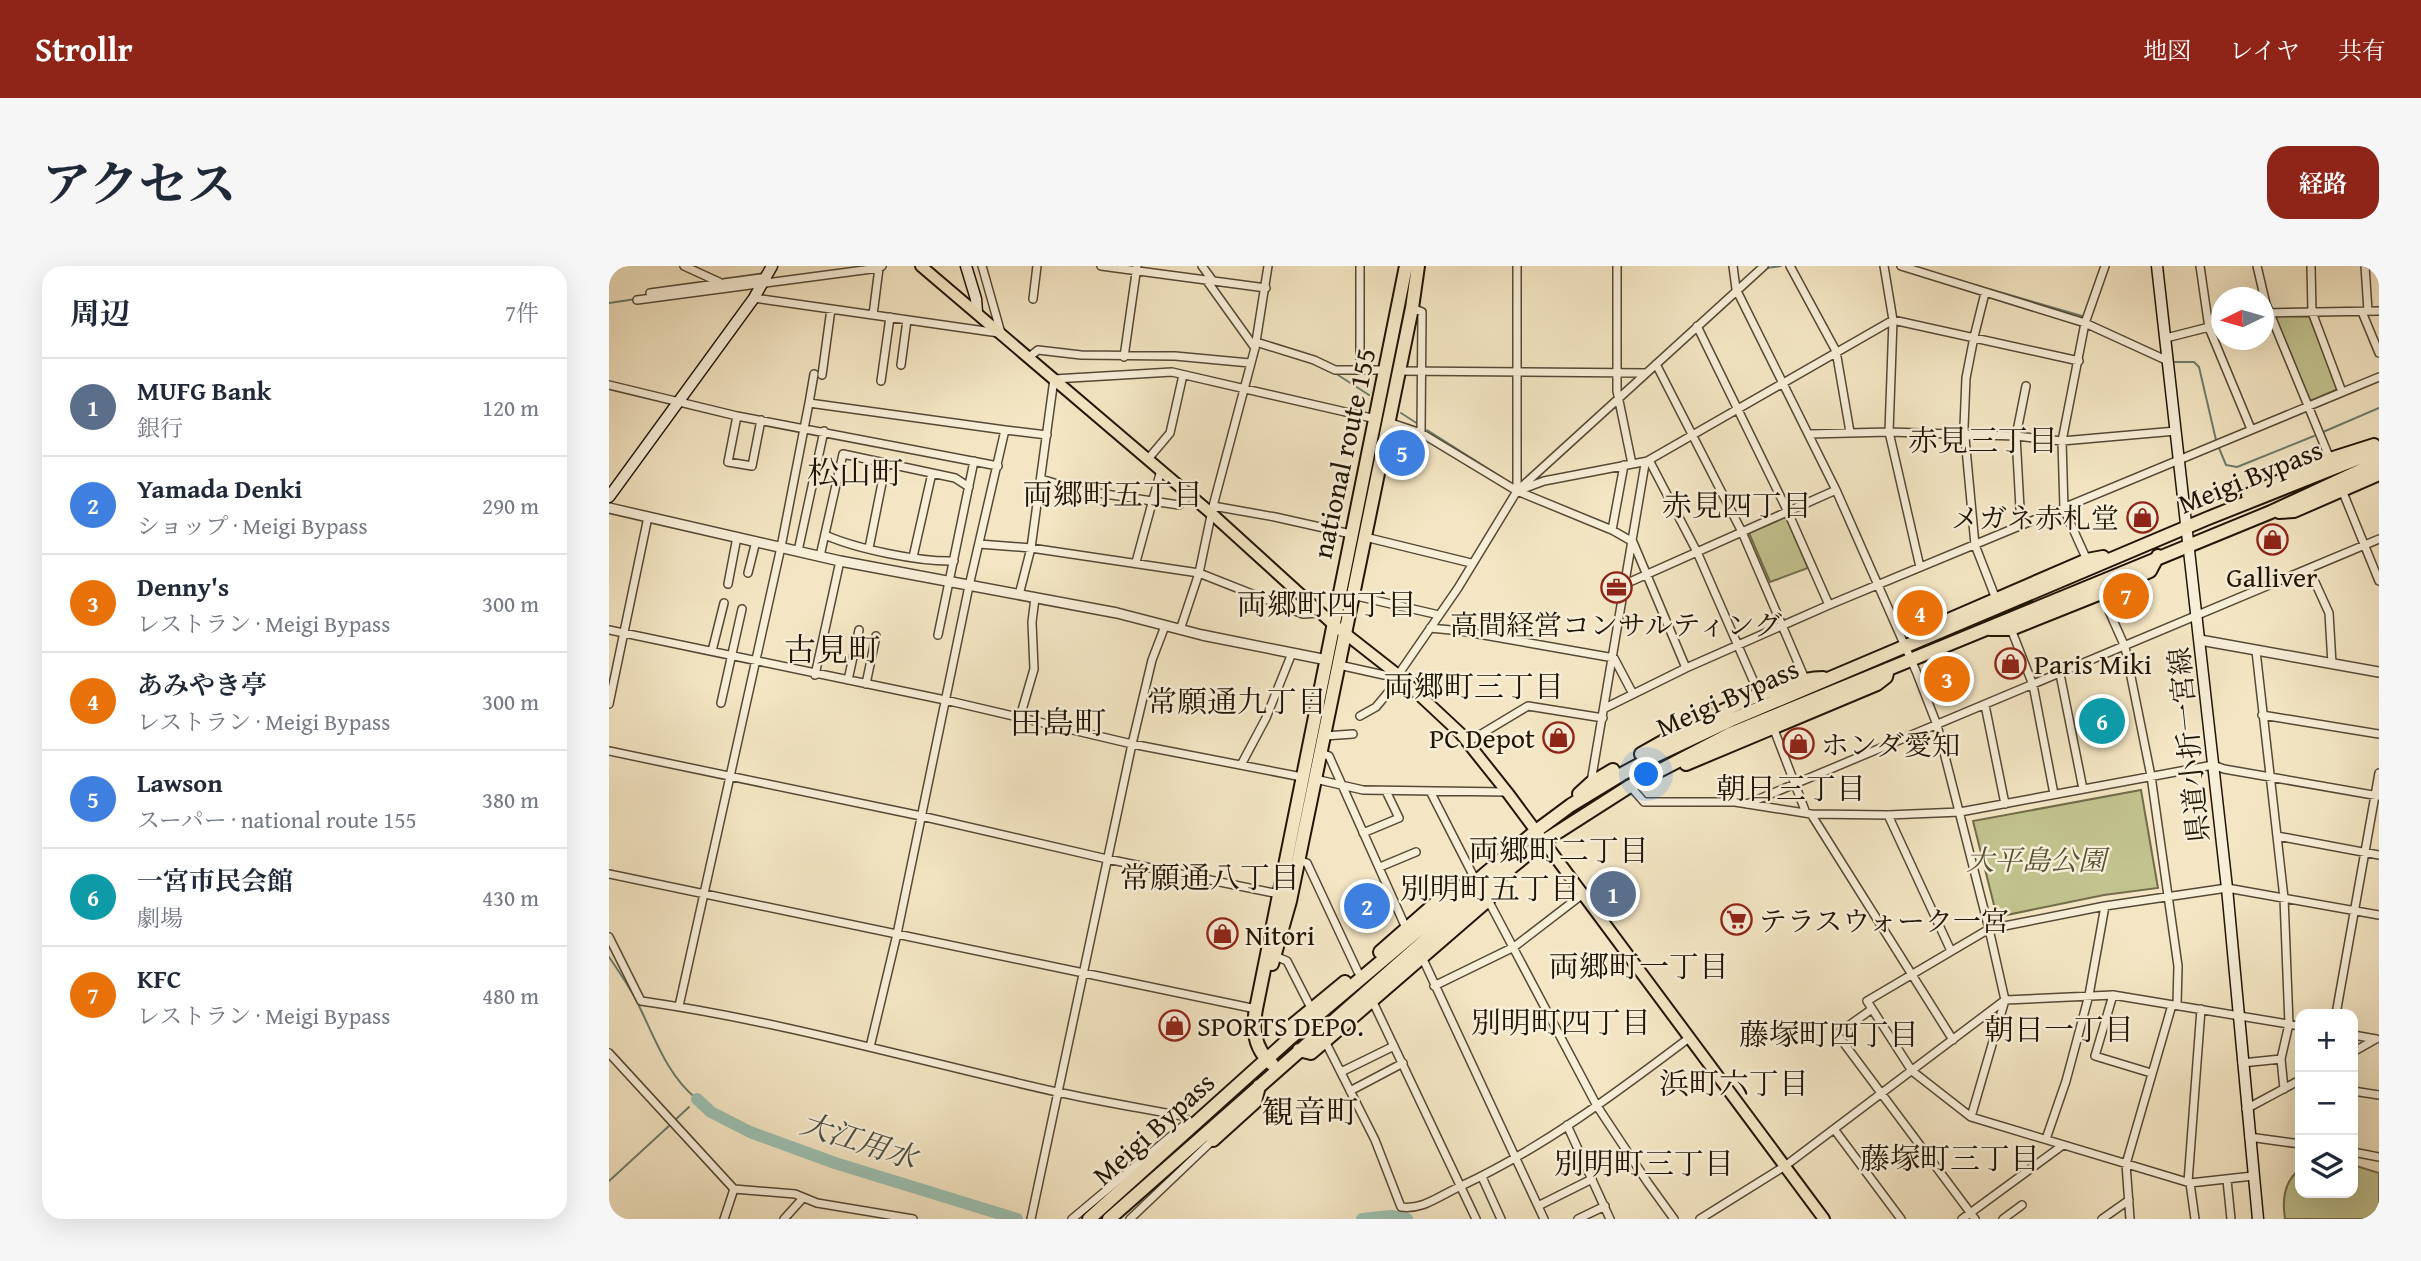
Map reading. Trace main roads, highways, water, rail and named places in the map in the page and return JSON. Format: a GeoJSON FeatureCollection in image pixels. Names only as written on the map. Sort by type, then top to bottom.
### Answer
{"type":"FeatureCollection","features":[{"type":"Feature","properties":{"kind":"highway","name":"national route 155"},"geometry":{"type":"LineString","coordinates":[[1277,1069],[1260,1049],[1254,1029],[1256,1009],[1302,777],[1333,662],[1345,634],[1365,537],[1406,266]]}},
{"type":"Feature","properties":{"kind":"highway","name":"national route 155"},"geometry":{"type":"LineString","coordinates":[[1392,370],[1412,308],[1418,266]]}},
{"type":"Feature","properties":{"kind":"highway","name":"national route 155"},"geometry":{"type":"LineString","coordinates":[[1268,1058],[1259,1036],[1257,1019],[1275,956],[1321,752],[1333,662],[1333,624],[1351,534],[1382,420]]}},
{"type":"Feature","properties":{"kind":"highway"},"geometry":{"type":"LineString","coordinates":[[2206,519],[2217,508],[2329,459],[2379,444]]}},
{"type":"Feature","properties":{"kind":"highway","name":"Meigi Bypass"},"geometry":{"type":"LineString","coordinates":[[1109,1219],[1495,880],[1571,806],[1657,755],[1731,720],[2206,519],[2379,450]]}},
{"type":"Feature","properties":{"kind":"highway"},"geometry":{"type":"LineString","coordinates":[[2304,481],[2314,466]]}},
{"type":"Feature","properties":{"kind":"highway"},"geometry":{"type":"LineString","coordinates":[[2271,512],[2294,511],[2357,483],[2375,468]]}},
{"type":"Feature","properties":{"kind":"highway","name":"Meigi Bypass"},"geometry":{"type":"LineString","coordinates":[[1089,1219],[1183,1136],[1195,1120],[1288,1040],[1472,884],[1540,836],[1730,734],[2375,468]]}},
{"type":"Feature","properties":{"kind":"highway"},"geometry":{"type":"LineString","coordinates":[[1928,638],[1939,624],[2087,560],[2122,555]]}},
{"type":"Feature","properties":{"kind":"highway"},"geometry":{"type":"LineString","coordinates":[[1985,628],[2016,626],[2101,593],[2150,571],[2158,556]]}},
{"type":"Feature","properties":{"kind":"highway"},"geometry":{"type":"LineString","coordinates":[[2016,626],[2037,607]]}},
{"type":"Feature","properties":{"kind":"highway"},"geometry":{"type":"LineString","coordinates":[[1663,768],[1687,764],[1877,684],[1886,677],[1889,669]]}},
{"type":"Feature","properties":{"kind":"highway"},"geometry":{"type":"LineString","coordinates":[[1571,806],[1582,790],[1591,783],[1654,746],[1741,703],[1805,679],[1832,678]]}},
{"type":"Feature","properties":{"kind":"highway"},"geometry":{"type":"LineString","coordinates":[[1731,720],[1741,703]]}},
{"type":"Feature","properties":{"kind":"highway"},"geometry":{"type":"LineString","coordinates":[[1789,720],[1802,703]]}},
{"type":"Feature","properties":{"kind":"highway"},"geometry":{"type":"LineString","coordinates":[[1299,1050],[1311,1053],[1488,900],[1495,889],[1495,880]]}},
{"type":"Feature","properties":{"kind":"highway"},"geometry":{"type":"LineString","coordinates":[[1288,1040],[1289,1028],[1311,1008],[1358,972],[1454,887],[1472,884]]}},
{"type":"Feature","properties":{"kind":"highway"},"geometry":{"type":"LineString","coordinates":[[1213,1140],[1255,1102],[1259,1086]]}},
{"type":"Feature","properties":{"kind":"main road"},"geometry":{"type":"LineString","coordinates":[[609,497],[754,298],[772,266]]}},
{"type":"Feature","properties":{"kind":"main road"},"geometry":{"type":"LineString","coordinates":[[921,266],[1189,495],[1212,510],[1320,613],[1399,676],[1468,743],[1824,1219]]}},
{"type":"Feature","properties":{"kind":"main road"},"geometry":{"type":"LineString","coordinates":[[966,266],[977,312]]}},
{"type":"Feature","properties":{"kind":"main road","name":"県道小折一宮線"},"geometry":{"type":"LineString","coordinates":[[2157,266],[2227,888],[2258,1219]]}},
{"type":"Feature","properties":{"kind":"waterway"},"geometry":{"type":"LineString","coordinates":[[1767,268],[1781,266]]}},
{"type":"Feature","properties":{"kind":"waterway"},"geometry":{"type":"LineString","coordinates":[[1941,275],[2082,316]]}},
{"type":"Feature","properties":{"kind":"waterway"},"geometry":{"type":"LineString","coordinates":[[609,303],[636,299]]}},
{"type":"Feature","properties":{"kind":"waterway"},"geometry":{"type":"LineString","coordinates":[[2175,362],[2194,362],[2199,367],[2216,440]]}},
{"type":"Feature","properties":{"kind":"waterway"},"geometry":{"type":"LineString","coordinates":[[1338,375],[1369,395]]}},
{"type":"Feature","properties":{"kind":"waterway"},"geometry":{"type":"LineString","coordinates":[[2323,432],[2379,408]]}},
{"type":"Feature","properties":{"kind":"waterway"},"geometry":{"type":"LineString","coordinates":[[1401,413],[1418,424]]}},
{"type":"Feature","properties":{"kind":"waterway"},"geometry":{"type":"LineString","coordinates":[[1427,430],[1503,478]]}},
{"type":"Feature","properties":{"kind":"waterway"},"geometry":{"type":"LineString","coordinates":[[2219,448],[2226,465],[2237,467],[2314,436]]}},
{"type":"Feature","properties":{"kind":"waterway"},"geometry":{"type":"LineString","coordinates":[[609,957],[626,982],[671,1069],[697,1099],[694,1102]]}},
{"type":"Feature","properties":{"kind":"waterway","name":"大江用水"},"geometry":{"type":"LineString","coordinates":[[697,1099],[711,1112],[750,1132],[835,1163],[1017,1219]]}},
{"type":"Feature","properties":{"kind":"waterway","name":"大江用水"},"geometry":{"type":"LineString","coordinates":[[674,1121],[689,1107]]}},
{"type":"Feature","properties":{"kind":"waterway","name":"大江用水"},"geometry":{"type":"LineString","coordinates":[[609,1181],[670,1125]]}},
{"type":"Feature","properties":{"kind":"waterway","name":"大江用水"},"geometry":{"type":"LineString","coordinates":[[1362,1219],[1391,1216],[1407,1219]]}},
{"type":"Feature","properties":{"kind":"place","name":"Lawson"},"geometry":{"type":"Point","coordinates":[1402,453]}},
{"type":"Feature","properties":{"kind":"place","name":"メガネ赤札堂"},"geometry":{"type":"Point","coordinates":[2142,517]}},
{"type":"Feature","properties":{"kind":"place","name":"Galliver"},"geometry":{"type":"Point","coordinates":[2272,539]}},
{"type":"Feature","properties":{"kind":"place","name":"高間経営コンサルティング"},"geometry":{"type":"Point","coordinates":[1616,587]}},
{"type":"Feature","properties":{"kind":"place","name":"KFC"},"geometry":{"type":"Point","coordinates":[2126,596]}},
{"type":"Feature","properties":{"kind":"place","name":"あみやき亭"},"geometry":{"type":"Point","coordinates":[1920,613]}},
{"type":"Feature","properties":{"kind":"place","name":"Paris Miki"},"geometry":{"type":"Point","coordinates":[2011,663]}},
{"type":"Feature","properties":{"kind":"place","name":"Denny's"},"geometry":{"type":"Point","coordinates":[1947,679]}},
{"type":"Feature","properties":{"kind":"place","name":"一宮市民会館"},"geometry":{"type":"Point","coordinates":[2102,721]}},
{"type":"Feature","properties":{"kind":"place","name":"PC Depot"},"geometry":{"type":"Point","coordinates":[1558,737]}},
{"type":"Feature","properties":{"kind":"place","name":"ホンダ愛知"},"geometry":{"type":"Point","coordinates":[1798,744]}},
{"type":"Feature","properties":{"kind":"place","name":"MUFG Bank"},"geometry":{"type":"Point","coordinates":[1613,894]}},
{"type":"Feature","properties":{"kind":"place","name":"Yamada Denki"},"geometry":{"type":"Point","coordinates":[1367,906]}},
{"type":"Feature","properties":{"kind":"place","name":"テラスウォーク一宮"},"geometry":{"type":"Point","coordinates":[1736,920]}},
{"type":"Feature","properties":{"kind":"place","name":"Nitori"},"geometry":{"type":"Point","coordinates":[1222,934]}},
{"type":"Feature","properties":{"kind":"place","name":"SPORTS DEPO."},"geometry":{"type":"Point","coordinates":[1174,1025]}},
{"type":"Feature","properties":{"kind":"district","name":"赤見三丁目"},"geometry":{"type":"Point","coordinates":[1983,440]}},
{"type":"Feature","properties":{"kind":"district","name":"松山町"},"geometry":{"type":"Point","coordinates":[855,472]}},
{"type":"Feature","properties":{"kind":"district","name":"両郷町五丁目"},"geometry":{"type":"Point","coordinates":[1113,494]}},
{"type":"Feature","properties":{"kind":"district","name":"赤見四丁目"},"geometry":{"type":"Point","coordinates":[1737,505]}},
{"type":"Feature","properties":{"kind":"district","name":"両郷町四丁目"},"geometry":{"type":"Point","coordinates":[1327,604]}},
{"type":"Feature","properties":{"kind":"district","name":"古見町"},"geometry":{"type":"Point","coordinates":[832,649]}},
{"type":"Feature","properties":{"kind":"district","name":"両郷町三丁目"},"geometry":{"type":"Point","coordinates":[1474,686]}},
{"type":"Feature","properties":{"kind":"district","name":"常願通九丁目"},"geometry":{"type":"Point","coordinates":[1237,701]}},
{"type":"Feature","properties":{"kind":"district","name":"田島町"},"geometry":{"type":"Point","coordinates":[1058,722]}},
{"type":"Feature","properties":{"kind":"district","name":"朝日三丁目"},"geometry":{"type":"Point","coordinates":[1791,788]}},
{"type":"Feature","properties":{"kind":"district","name":"両郷町二丁目"},"geometry":{"type":"Point","coordinates":[1559,850]}},
{"type":"Feature","properties":{"kind":"district","name":"常願通八丁目"},"geometry":{"type":"Point","coordinates":[1210,877]}},
{"type":"Feature","properties":{"kind":"district","name":"別明町五丁目"},"geometry":{"type":"Point","coordinates":[1490,888]}},
{"type":"Feature","properties":{"kind":"district","name":"両郷町一丁目"},"geometry":{"type":"Point","coordinates":[1639,966]}},
{"type":"Feature","properties":{"kind":"district","name":"別明町四丁目"},"geometry":{"type":"Point","coordinates":[1561,1022]}},
{"type":"Feature","properties":{"kind":"district","name":"朝日一丁目"},"geometry":{"type":"Point","coordinates":[2059,1029]}},
{"type":"Feature","properties":{"kind":"district","name":"藤塚町四丁目"},"geometry":{"type":"Point","coordinates":[1829,1034]}},
{"type":"Feature","properties":{"kind":"district","name":"浜町六丁目"},"geometry":{"type":"Point","coordinates":[1734,1083]}},
{"type":"Feature","properties":{"kind":"district","name":"観音町"},"geometry":{"type":"Point","coordinates":[1310,1111]}},
{"type":"Feature","properties":{"kind":"district","name":"藤塚町三丁目"},"geometry":{"type":"Point","coordinates":[1950,1158]}},
{"type":"Feature","properties":{"kind":"district","name":"別明町三丁目"},"geometry":{"type":"Point","coordinates":[1644,1163]}},
{"type":"Feature","properties":{"kind":"park label","name":"大平島公園"},"geometry":{"type":"Point","coordinates":[2036,859]}}]}
